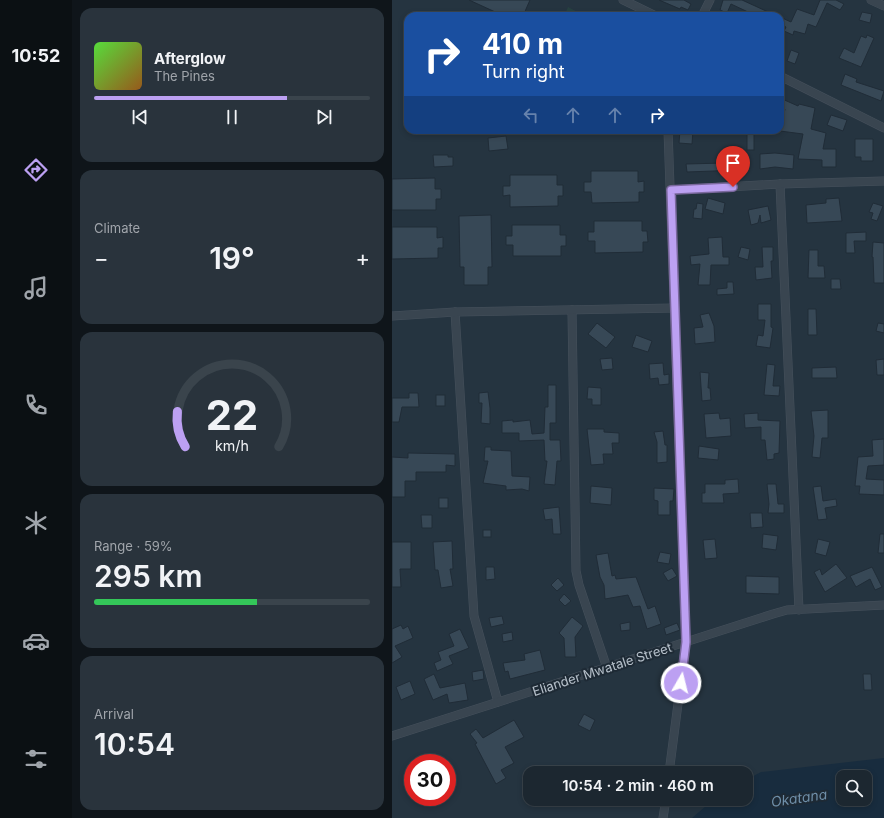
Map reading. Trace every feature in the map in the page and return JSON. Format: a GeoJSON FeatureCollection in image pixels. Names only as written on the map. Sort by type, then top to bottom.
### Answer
{"type":"FeatureCollection","features":[{"type":"Feature","properties":{"kind":"street"},"geometry":{"type":"LineString","coordinates":[[623,0],[648,12]]}},
{"type":"Feature","properties":{"kind":"street"},"geometry":{"type":"LineString","coordinates":[[704,12],[710,0]]}},
{"type":"Feature","properties":{"kind":"street"},"geometry":{"type":"LineString","coordinates":[[872,0],[884,6]]}},
{"type":"Feature","properties":{"kind":"street"},"geometry":{"type":"LineString","coordinates":[[784,78],[884,128]]}},
{"type":"Feature","properties":{"kind":"street"},"geometry":{"type":"LineString","coordinates":[[668,134],[686,642],[670,766]]}},
{"type":"Feature","properties":{"kind":"street"},"geometry":{"type":"LineString","coordinates":[[671,190],[780,184],[884,182]]}},
{"type":"Feature","properties":{"kind":"street"},"geometry":{"type":"LineString","coordinates":[[780,184],[799,610]]}},
{"type":"Feature","properties":{"kind":"street"},"geometry":{"type":"LineString","coordinates":[[392,316],[455,312],[675,308]]}},
{"type":"Feature","properties":{"kind":"street"},"geometry":{"type":"LineString","coordinates":[[572,310],[576,571],[579,585],[607,668]]}},
{"type":"Feature","properties":{"kind":"street"},"geometry":{"type":"LineString","coordinates":[[455,312],[474,616],[498,702]]}},
{"type":"Feature","properties":{"kind":"street","name":"Eliander Mwatale Street"},"geometry":{"type":"LineString","coordinates":[[392,735],[774,614],[799,610],[884,605]]}},
{"type":"Feature","properties":{"kind":"street"},"geometry":{"type":"LineString","coordinates":[[664,818],[665,806]]}},
{"type":"Feature","properties":{"kind":"green space"},"geometry":{"type":"Polygon","coordinates":[[[568,7],[577,12],[566,12],[568,7]]]}},
{"type":"Feature","properties":{"kind":"water","name":"Okatana"},"geometry":{"type":"Polygon","coordinates":[[[884,758],[884,818],[692,818],[706,806],[753,806],[753,776],[761,772],[884,758]]]}},
{"type":"Feature","properties":{"kind":"building"},"geometry":{"type":"Polygon","coordinates":[[[469,0],[530,0],[525,12],[495,12],[469,0]]]}},
{"type":"Feature","properties":{"kind":"building"},"geometry":{"type":"Polygon","coordinates":[[[659,0],[684,0],[691,4],[688,10],[681,7],[680,9],[659,0]]]}},
{"type":"Feature","properties":{"kind":"building"},"geometry":{"type":"Polygon","coordinates":[[[723,0],[742,0],[768,12],[748,12],[731,4],[727,12],[720,10],[723,0]]]}},
{"type":"Feature","properties":{"kind":"building"},"geometry":{"type":"Polygon","coordinates":[[[820,0],[836,0],[844,4],[840,10],[827,3],[816,27],[808,24],[805,34],[794,31],[793,35],[784,31],[786,27],[784,26],[784,19],[791,22],[797,9],[814,15],[820,0]]]}},
{"type":"Feature","properties":{"kind":"building"},"geometry":{"type":"Polygon","coordinates":[[[862,12],[872,14],[870,23],[859,20],[862,12]]]}},
{"type":"Feature","properties":{"kind":"building"},"geometry":{"type":"Polygon","coordinates":[[[867,35],[874,38],[861,67],[839,58],[844,48],[854,53],[861,36],[866,38],[867,35]]]}},
{"type":"Feature","properties":{"kind":"building"},"geometry":{"type":"Polygon","coordinates":[[[791,50],[799,53],[795,64],[787,61],[791,50]]]}},
{"type":"Feature","properties":{"kind":"building"},"geometry":{"type":"Polygon","coordinates":[[[845,74],[857,79],[856,82],[884,91],[881,101],[841,85],[845,74]]]}},
{"type":"Feature","properties":{"kind":"building"},"geometry":{"type":"Polygon","coordinates":[[[784,100],[798,106],[799,104],[815,108],[811,129],[826,133],[823,149],[836,149],[836,167],[822,167],[822,160],[798,159],[803,134],[784,132],[784,100]]]}},
{"type":"Feature","properties":{"kind":"building"},"geometry":{"type":"Polygon","coordinates":[[[831,115],[847,120],[843,131],[827,125],[831,115]]]}},
{"type":"Feature","properties":{"kind":"building"},"geometry":{"type":"Polygon","coordinates":[[[680,134],[693,134],[692,144],[679,143],[680,134]]]}},
{"type":"Feature","properties":{"kind":"building"},"geometry":{"type":"Polygon","coordinates":[[[747,134],[754,134],[754,150],[747,150],[747,134]]]}},
{"type":"Feature","properties":{"kind":"building"},"geometry":{"type":"Polygon","coordinates":[[[506,136],[508,149],[489,151],[488,138],[506,136]]]}},
{"type":"Feature","properties":{"kind":"building"},"geometry":{"type":"Polygon","coordinates":[[[855,139],[873,139],[873,161],[861,161],[861,157],[855,157],[855,139]]]}},
{"type":"Feature","properties":{"kind":"building"},"geometry":{"type":"Polygon","coordinates":[[[775,153],[794,155],[793,169],[775,167],[760,169],[760,154],[775,153]]]}},
{"type":"Feature","properties":{"kind":"building"},"geometry":{"type":"Polygon","coordinates":[[[433,155],[448,155],[448,157],[453,157],[453,166],[434,167],[433,155]]]}},
{"type":"Feature","properties":{"kind":"building"},"geometry":{"type":"Polygon","coordinates":[[[724,157],[740,157],[740,170],[687,172],[686,164],[724,163],[724,157]]]}},
{"type":"Feature","properties":{"kind":"building"},"geometry":{"type":"Polygon","coordinates":[[[591,171],[638,171],[638,182],[644,181],[644,192],[639,192],[639,202],[592,203],[591,192],[584,192],[584,182],[591,182],[591,171]]]}},
{"type":"Feature","properties":{"kind":"building"},"geometry":{"type":"Polygon","coordinates":[[[510,175],[557,175],[557,185],[563,185],[563,196],[558,196],[558,206],[510,207],[510,195],[503,196],[503,186],[510,186],[510,175]]]}},
{"type":"Feature","properties":{"kind":"building"},"geometry":{"type":"Polygon","coordinates":[[[435,178],[435,189],[441,189],[441,199],[436,199],[436,210],[392,210],[392,179],[435,178]]]}},
{"type":"Feature","properties":{"kind":"building"},"geometry":{"type":"Polygon","coordinates":[[[708,198],[725,203],[723,214],[705,209],[708,198]]]}},
{"type":"Feature","properties":{"kind":"building"},"geometry":{"type":"Polygon","coordinates":[[[839,198],[842,221],[807,223],[806,205],[826,203],[826,199],[839,198]]]}},
{"type":"Feature","properties":{"kind":"building"},"geometry":{"type":"Polygon","coordinates":[[[697,203],[703,204],[702,219],[693,218],[694,209],[696,209],[697,203]]]}},
{"type":"Feature","properties":{"kind":"building"},"geometry":{"type":"Polygon","coordinates":[[[873,203],[883,206],[877,221],[871,219],[873,213],[869,212],[873,203]]]}},
{"type":"Feature","properties":{"kind":"building"},"geometry":{"type":"Polygon","coordinates":[[[768,206],[771,220],[761,223],[760,215],[758,223],[751,225],[748,210],[768,206]]]}},
{"type":"Feature","properties":{"kind":"building"},"geometry":{"type":"Polygon","coordinates":[[[491,215],[492,267],[488,267],[488,285],[464,285],[464,267],[460,267],[459,216],[491,215]]]}},
{"type":"Feature","properties":{"kind":"building"},"geometry":{"type":"Polygon","coordinates":[[[594,221],[642,221],[642,231],[647,231],[648,242],[643,242],[643,252],[595,253],[595,241],[588,241],[588,232],[594,232],[594,221]]]}},
{"type":"Feature","properties":{"kind":"building"},"geometry":{"type":"Polygon","coordinates":[[[512,225],[560,225],[560,235],[566,235],[566,246],[561,246],[561,256],[513,256],[513,245],[506,245],[506,236],[512,236],[512,225]]]}},
{"type":"Feature","properties":{"kind":"building"},"geometry":{"type":"Polygon","coordinates":[[[392,227],[437,227],[437,238],[443,237],[443,248],[438,248],[438,258],[392,259],[392,227]]]}},
{"type":"Feature","properties":{"kind":"building"},"geometry":{"type":"Polygon","coordinates":[[[866,232],[866,241],[854,241],[855,253],[846,253],[846,233],[866,232]]]}},
{"type":"Feature","properties":{"kind":"building"},"geometry":{"type":"Polygon","coordinates":[[[722,237],[723,257],[729,257],[729,265],[711,265],[710,285],[698,285],[700,264],[691,265],[690,256],[709,254],[708,238],[722,237]]]}},
{"type":"Feature","properties":{"kind":"building"},"geometry":{"type":"Polygon","coordinates":[[[873,242],[884,243],[884,283],[874,283],[872,257],[873,242]]]}},
{"type":"Feature","properties":{"kind":"building"},"geometry":{"type":"Polygon","coordinates":[[[741,247],[750,249],[748,260],[738,257],[741,247]]]}},
{"type":"Feature","properties":{"kind":"building"},"geometry":{"type":"Polygon","coordinates":[[[762,247],[773,247],[773,261],[771,261],[772,278],[756,280],[755,267],[763,267],[762,247]]]}},
{"type":"Feature","properties":{"kind":"building"},"geometry":{"type":"Polygon","coordinates":[[[809,250],[818,250],[818,266],[824,266],[825,278],[808,278],[809,250]]]}},
{"type":"Feature","properties":{"kind":"building"},"geometry":{"type":"Polygon","coordinates":[[[831,279],[840,279],[841,289],[831,289],[831,279]]]}},
{"type":"Feature","properties":{"kind":"building"},"geometry":{"type":"Polygon","coordinates":[[[727,282],[733,282],[734,294],[717,295],[717,289],[727,288],[727,282]]]}},
{"type":"Feature","properties":{"kind":"building"},"geometry":{"type":"Polygon","coordinates":[[[758,304],[771,304],[771,327],[773,328],[770,348],[756,346],[758,335],[763,336],[765,320],[758,320],[758,304]]]}},
{"type":"Feature","properties":{"kind":"building"},"geometry":{"type":"Polygon","coordinates":[[[808,309],[816,309],[817,335],[808,335],[808,309]]]}},
{"type":"Feature","properties":{"kind":"building"},"geometry":{"type":"Polygon","coordinates":[[[709,313],[714,326],[715,342],[695,344],[694,328],[703,327],[700,315],[709,313]]]}},
{"type":"Feature","properties":{"kind":"building"},"geometry":{"type":"Polygon","coordinates":[[[597,323],[615,337],[606,348],[588,334],[597,323]]]}},
{"type":"Feature","properties":{"kind":"building"},"geometry":{"type":"Polygon","coordinates":[[[878,323],[884,324],[884,333],[876,331],[878,323]]]}},
{"type":"Feature","properties":{"kind":"building"},"geometry":{"type":"Polygon","coordinates":[[[636,335],[652,341],[648,352],[632,347],[636,335]]]}},
{"type":"Feature","properties":{"kind":"building"},"geometry":{"type":"Polygon","coordinates":[[[612,358],[613,369],[602,370],[600,359],[612,358]]]}},
{"type":"Feature","properties":{"kind":"building"},"geometry":{"type":"Polygon","coordinates":[[[884,359],[884,375],[877,375],[876,360],[884,359]]]}},
{"type":"Feature","properties":{"kind":"building"},"geometry":{"type":"Polygon","coordinates":[[[663,363],[664,375],[669,374],[669,384],[659,385],[658,378],[650,379],[649,364],[663,363]]]}},
{"type":"Feature","properties":{"kind":"building"},"geometry":{"type":"Polygon","coordinates":[[[767,364],[775,365],[773,386],[780,386],[779,396],[764,395],[767,364]]]}},
{"type":"Feature","properties":{"kind":"building"},"geometry":{"type":"Polygon","coordinates":[[[836,367],[837,378],[812,378],[812,368],[836,367]]]}},
{"type":"Feature","properties":{"kind":"building"},"geometry":{"type":"Polygon","coordinates":[[[700,372],[709,373],[708,388],[710,388],[711,400],[702,401],[700,372]]]}},
{"type":"Feature","properties":{"kind":"building"},"geometry":{"type":"Polygon","coordinates":[[[548,385],[556,385],[556,423],[550,423],[550,440],[560,440],[561,461],[557,461],[555,485],[544,484],[547,461],[545,461],[544,440],[519,441],[519,433],[502,433],[502,421],[513,420],[513,422],[530,420],[532,434],[544,433],[545,407],[548,407],[548,385]]]}},
{"type":"Feature","properties":{"kind":"building"},"geometry":{"type":"Polygon","coordinates":[[[588,387],[601,388],[601,405],[592,405],[592,399],[587,399],[588,387]]]}},
{"type":"Feature","properties":{"kind":"building"},"geometry":{"type":"Polygon","coordinates":[[[488,392],[490,424],[481,423],[482,403],[479,403],[479,393],[488,392]]]}},
{"type":"Feature","properties":{"kind":"building"},"geometry":{"type":"Polygon","coordinates":[[[409,393],[418,393],[419,407],[402,407],[399,422],[392,422],[392,398],[409,398],[409,393]]]}},
{"type":"Feature","properties":{"kind":"building"},"geometry":{"type":"Polygon","coordinates":[[[436,395],[445,395],[445,406],[436,406],[436,395]]]}},
{"type":"Feature","properties":{"kind":"building"},"geometry":{"type":"Polygon","coordinates":[[[828,410],[828,438],[822,438],[820,458],[812,457],[814,436],[811,411],[828,410]]]}},
{"type":"Feature","properties":{"kind":"building"},"geometry":{"type":"Polygon","coordinates":[[[719,413],[720,419],[730,418],[731,436],[706,438],[704,414],[719,413]]]}},
{"type":"Feature","properties":{"kind":"building"},"geometry":{"type":"Polygon","coordinates":[[[758,413],[758,420],[780,421],[779,453],[774,454],[774,459],[767,460],[765,440],[761,440],[761,427],[745,428],[744,414],[758,413]]]}},
{"type":"Feature","properties":{"kind":"building"},"geometry":{"type":"Polygon","coordinates":[[[587,429],[604,429],[604,432],[619,433],[619,443],[612,443],[613,454],[603,454],[604,464],[591,465],[587,429]]]}},
{"type":"Feature","properties":{"kind":"building"},"geometry":{"type":"Polygon","coordinates":[[[663,431],[665,445],[667,445],[667,462],[657,463],[657,442],[654,432],[663,431]]]}},
{"type":"Feature","properties":{"kind":"building"},"geometry":{"type":"Polygon","coordinates":[[[884,439],[884,465],[868,466],[866,479],[884,480],[884,495],[859,494],[860,486],[855,486],[858,457],[873,456],[872,440],[884,439]]]}},
{"type":"Feature","properties":{"kind":"building"},"geometry":{"type":"Polygon","coordinates":[[[699,446],[719,449],[718,460],[698,458],[699,446]]]}},
{"type":"Feature","properties":{"kind":"building"},"geometry":{"type":"Polygon","coordinates":[[[485,447],[491,447],[491,450],[511,451],[512,476],[530,477],[529,491],[522,489],[506,490],[506,486],[483,483],[488,461],[484,461],[485,447]]]}},
{"type":"Feature","properties":{"kind":"building"},"geometry":{"type":"Polygon","coordinates":[[[408,453],[455,454],[455,466],[446,465],[446,472],[416,472],[416,481],[405,481],[405,497],[392,497],[392,457],[408,458],[408,453]]]}},
{"type":"Feature","properties":{"kind":"building"},"geometry":{"type":"Polygon","coordinates":[[[738,479],[739,493],[723,494],[724,503],[702,503],[702,493],[705,493],[705,484],[725,484],[725,480],[738,479]]]}},
{"type":"Feature","properties":{"kind":"building"},"geometry":{"type":"Polygon","coordinates":[[[767,484],[776,484],[778,504],[784,504],[784,513],[768,513],[769,504],[767,484]]]}},
{"type":"Feature","properties":{"kind":"building"},"geometry":{"type":"Polygon","coordinates":[[[591,486],[612,488],[611,505],[590,503],[591,486]]]}},
{"type":"Feature","properties":{"kind":"building"},"geometry":{"type":"Polygon","coordinates":[[[821,486],[823,501],[836,499],[837,506],[825,508],[827,519],[818,520],[813,487],[821,486]]]}},
{"type":"Feature","properties":{"kind":"building"},"geometry":{"type":"Polygon","coordinates":[[[654,488],[674,489],[673,501],[670,501],[670,515],[658,515],[658,501],[654,500],[654,488]]]}},
{"type":"Feature","properties":{"kind":"building"},"geometry":{"type":"Polygon","coordinates":[[[439,498],[448,498],[448,508],[439,508],[439,498]]]}},
{"type":"Feature","properties":{"kind":"building"},"geometry":{"type":"Polygon","coordinates":[[[559,507],[561,534],[553,534],[552,519],[545,520],[543,509],[559,507]]]}},
{"type":"Feature","properties":{"kind":"building"},"geometry":{"type":"Polygon","coordinates":[[[750,513],[762,513],[763,527],[751,528],[750,513]]]}},
{"type":"Feature","properties":{"kind":"building"},"geometry":{"type":"Polygon","coordinates":[[[421,515],[432,515],[432,528],[422,528],[421,515]]]}},
{"type":"Feature","properties":{"kind":"building"},"geometry":{"type":"Polygon","coordinates":[[[483,530],[491,530],[491,537],[483,537],[483,530]]]}},
{"type":"Feature","properties":{"kind":"building"},"geometry":{"type":"Polygon","coordinates":[[[763,534],[778,536],[776,550],[762,548],[763,534]]]}},
{"type":"Feature","properties":{"kind":"building"},"geometry":{"type":"Polygon","coordinates":[[[880,534],[884,534],[884,553],[878,553],[880,534]]]}},
{"type":"Feature","properties":{"kind":"building"},"geometry":{"type":"Polygon","coordinates":[[[715,539],[717,558],[705,559],[703,540],[715,539]]]}},
{"type":"Feature","properties":{"kind":"building"},"geometry":{"type":"Polygon","coordinates":[[[818,539],[830,542],[826,556],[815,553],[818,539]]]}},
{"type":"Feature","properties":{"kind":"building"},"geometry":{"type":"Polygon","coordinates":[[[452,541],[453,569],[450,569],[453,586],[441,588],[438,570],[435,570],[433,542],[452,541]]]}},
{"type":"Feature","properties":{"kind":"building"},"geometry":{"type":"Polygon","coordinates":[[[392,542],[411,542],[411,569],[400,569],[401,587],[392,587],[392,542]]]}},
{"type":"Feature","properties":{"kind":"building"},"geometry":{"type":"Polygon","coordinates":[[[660,552],[671,554],[669,564],[657,562],[660,552]]]}},
{"type":"Feature","properties":{"kind":"building"},"geometry":{"type":"Polygon","coordinates":[[[608,553],[612,576],[615,575],[616,579],[636,577],[648,609],[655,606],[661,624],[647,629],[640,606],[633,607],[628,595],[605,599],[604,585],[600,577],[596,555],[608,553]]]}},
{"type":"Feature","properties":{"kind":"building"},"geometry":{"type":"Polygon","coordinates":[[[836,564],[847,578],[825,592],[814,572],[820,569],[822,575],[836,564]]]}},
{"type":"Feature","properties":{"kind":"building"},"geometry":{"type":"Polygon","coordinates":[[[486,567],[494,567],[495,579],[486,580],[486,567]]]}},
{"type":"Feature","properties":{"kind":"building"},"geometry":{"type":"Polygon","coordinates":[[[872,567],[882,587],[875,590],[870,579],[856,587],[850,576],[872,567]]]}},
{"type":"Feature","properties":{"kind":"building"},"geometry":{"type":"Polygon","coordinates":[[[672,568],[677,576],[668,581],[663,573],[672,568]]]}},
{"type":"Feature","properties":{"kind":"building"},"geometry":{"type":"Polygon","coordinates":[[[746,576],[779,577],[779,594],[746,593],[746,576]]]}},
{"type":"Feature","properties":{"kind":"building"},"geometry":{"type":"Polygon","coordinates":[[[558,578],[564,585],[557,591],[551,585],[558,578]]]}},
{"type":"Feature","properties":{"kind":"building"},"geometry":{"type":"Polygon","coordinates":[[[564,594],[571,601],[565,606],[559,600],[564,594]]]}},
{"type":"Feature","properties":{"kind":"building"},"geometry":{"type":"Polygon","coordinates":[[[502,616],[504,624],[491,627],[489,618],[502,616]]]}},
{"type":"Feature","properties":{"kind":"building"},"geometry":{"type":"Polygon","coordinates":[[[572,617],[583,626],[575,637],[576,657],[565,657],[564,638],[559,633],[572,617]]]}},
{"type":"Feature","properties":{"kind":"building"},"geometry":{"type":"Polygon","coordinates":[[[630,622],[630,630],[621,631],[620,624],[630,622]]]}},
{"type":"Feature","properties":{"kind":"building"},"geometry":{"type":"Polygon","coordinates":[[[677,623],[680,630],[666,635],[664,628],[677,623]]]}},
{"type":"Feature","properties":{"kind":"building"},"geometry":{"type":"Polygon","coordinates":[[[401,625],[403,629],[408,626],[413,638],[395,646],[402,657],[392,663],[392,629],[401,625]]]}},
{"type":"Feature","properties":{"kind":"building"},"geometry":{"type":"Polygon","coordinates":[[[460,629],[469,648],[449,656],[453,664],[437,671],[434,663],[441,660],[438,652],[454,646],[449,634],[460,629]]]}},
{"type":"Feature","properties":{"kind":"building"},"geometry":{"type":"Polygon","coordinates":[[[512,632],[513,640],[503,642],[502,634],[512,632]]]}},
{"type":"Feature","properties":{"kind":"building"},"geometry":{"type":"Polygon","coordinates":[[[540,650],[545,670],[510,679],[508,671],[505,672],[503,663],[525,660],[524,654],[540,650]]]}},
{"type":"Feature","properties":{"kind":"building"},"geometry":{"type":"Polygon","coordinates":[[[483,670],[484,679],[473,681],[472,672],[483,670]]]}},
{"type":"Feature","properties":{"kind":"building"},"geometry":{"type":"Polygon","coordinates":[[[434,674],[440,688],[465,683],[468,700],[449,703],[447,694],[433,700],[424,679],[434,674]]]}},
{"type":"Feature","properties":{"kind":"building"},"geometry":{"type":"Polygon","coordinates":[[[863,674],[871,674],[872,690],[864,690],[863,674]]]}},
{"type":"Feature","properties":{"kind":"building"},"geometry":{"type":"Polygon","coordinates":[[[410,681],[415,694],[401,700],[396,687],[410,681]]]}},
{"type":"Feature","properties":{"kind":"building"},"geometry":{"type":"Polygon","coordinates":[[[584,714],[595,720],[590,731],[578,725],[584,714]]]}},
{"type":"Feature","properties":{"kind":"building"},"geometry":{"type":"Polygon","coordinates":[[[514,720],[524,737],[505,747],[514,763],[501,770],[506,778],[496,784],[475,744],[477,743],[470,734],[476,729],[483,738],[514,720]]]}},
{"type":"Feature","properties":{"kind":"route"},"geometry":{"type":"LineString","coordinates":[[681,683],[686,642],[671,190],[733,187]]}}]}
